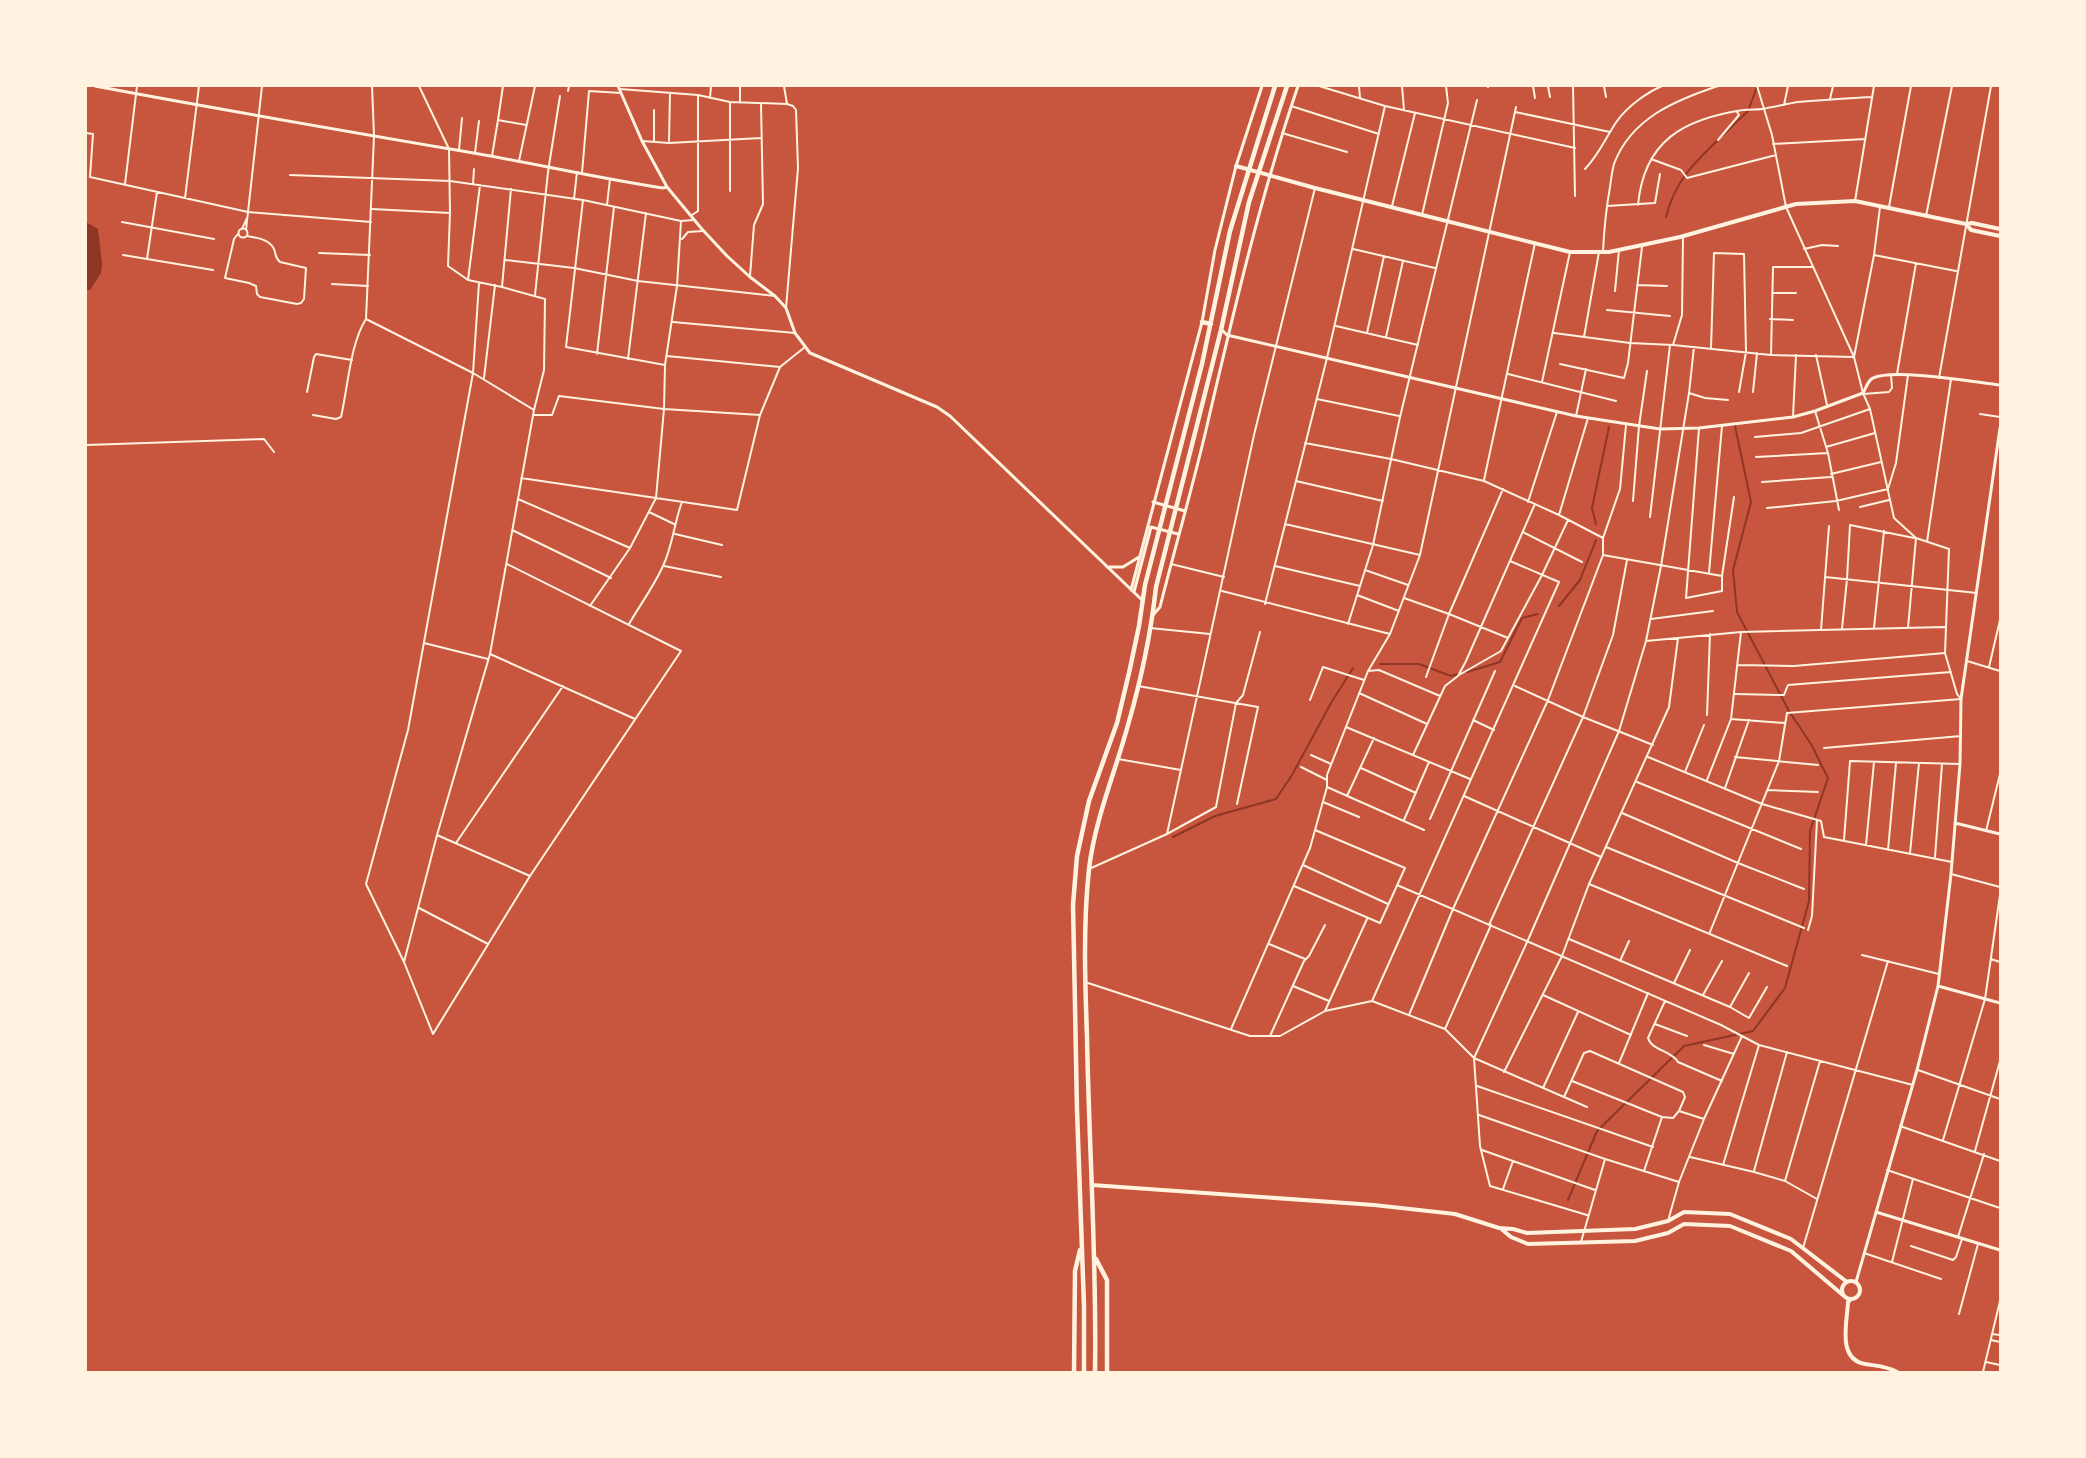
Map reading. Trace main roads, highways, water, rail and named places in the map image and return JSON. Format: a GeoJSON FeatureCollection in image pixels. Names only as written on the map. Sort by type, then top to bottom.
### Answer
{"type":"FeatureCollection","features":[{"type":"Feature","properties":{"kind":"highway"},"geometry":{"type":"LineString","coordinates":[[1084,1372],[1074,990],[1077,856],[1089,801],[1117,723],[1139,626],[1145,585],[1202,364],[1230,231],[1275,86]]}},
{"type":"Feature","properties":{"kind":"highway"},"geometry":{"type":"LineString","coordinates":[[1095,1372],[1095,1256],[1085,982],[1089,869],[1097,828],[1138,686],[1153,616],[1156,587],[1212,368],[1249,202],[1287,86]]}},
{"type":"Feature","properties":{"kind":"highway"},"geometry":{"type":"LineString","coordinates":[[1202,322],[1211,324]]}},
{"type":"Feature","properties":{"kind":"highway"},"geometry":{"type":"LineString","coordinates":[[1074,1372],[1075,1271],[1082,1245]]}},
{"type":"Feature","properties":{"kind":"highway"},"geometry":{"type":"LineString","coordinates":[[1095,1256],[1107,1280],[1107,1372]]}},
{"type":"Feature","properties":{"kind":"main road"},"geometry":{"type":"LineString","coordinates":[[1236,166],[1570,252],[1619,250],[1683,236],[1796,204],[1854,201],[2001,229]]}},
{"type":"Feature","properties":{"kind":"main road"},"geometry":{"type":"LineString","coordinates":[[1966,224],[1971,230],[2001,236]]}},
{"type":"Feature","properties":{"kind":"main road"},"geometry":{"type":"LineString","coordinates":[[1091,1185],[1420,1210],[1455,1214],[1499,1228],[1527,1233],[1635,1229],[1668,1221],[1684,1212],[1730,1214],[1791,1239],[1847,1281],[1856,1282],[1860,1286],[1860,1292],[1857,1297],[1848,1302],[1846,1346],[1850,1356],[1858,1363],[1888,1367],[1897,1372]]}},
{"type":"Feature","properties":{"kind":"main road"},"geometry":{"type":"LineString","coordinates":[[1499,1228],[1511,1237],[1528,1244],[1635,1241],[1668,1233],[1684,1224],[1730,1226],[1791,1251],[1844,1296],[1851,1299]]}},
{"type":"Feature","properties":{"kind":"main road"},"geometry":{"type":"LineString","coordinates":[[1844,1296],[1842,1287],[1847,1281]]}},
{"type":"Feature","properties":{"kind":"waterway"},"geometry":{"type":"LineString","coordinates":[[1723,135],[1748,111],[1757,87]]}},
{"type":"Feature","properties":{"kind":"waterway"},"geometry":{"type":"LineString","coordinates":[[1666,217],[1674,193],[1686,174],[1719,139]]}},
{"type":"Feature","properties":{"kind":"waterway"},"geometry":{"type":"LineString","coordinates":[[1568,1200],[1597,1131],[1684,1046],[1753,1031],[1785,988],[1809,901],[1810,831],[1828,778],[1811,744],[1789,711],[1737,612],[1733,570],[1751,502],[1735,426]]}},
{"type":"Feature","properties":{"kind":"waterway"},"geometry":{"type":"LineString","coordinates":[[1596,524],[1592,508],[1609,427]]}},
{"type":"Feature","properties":{"kind":"waterway"},"geometry":{"type":"LineString","coordinates":[[1559,606],[1580,580],[1596,540]]}},
{"type":"Feature","properties":{"kind":"waterway"},"geometry":{"type":"LineString","coordinates":[[1467,672],[1500,662],[1522,618],[1538,614]]}},
{"type":"Feature","properties":{"kind":"waterway"},"geometry":{"type":"LineString","coordinates":[[1380,664],[1419,664],[1451,676],[1458,674]]}},
{"type":"Feature","properties":{"kind":"waterway"},"geometry":{"type":"LineString","coordinates":[[1173,837],[1215,816],[1276,799],[1353,668]]}}]}
